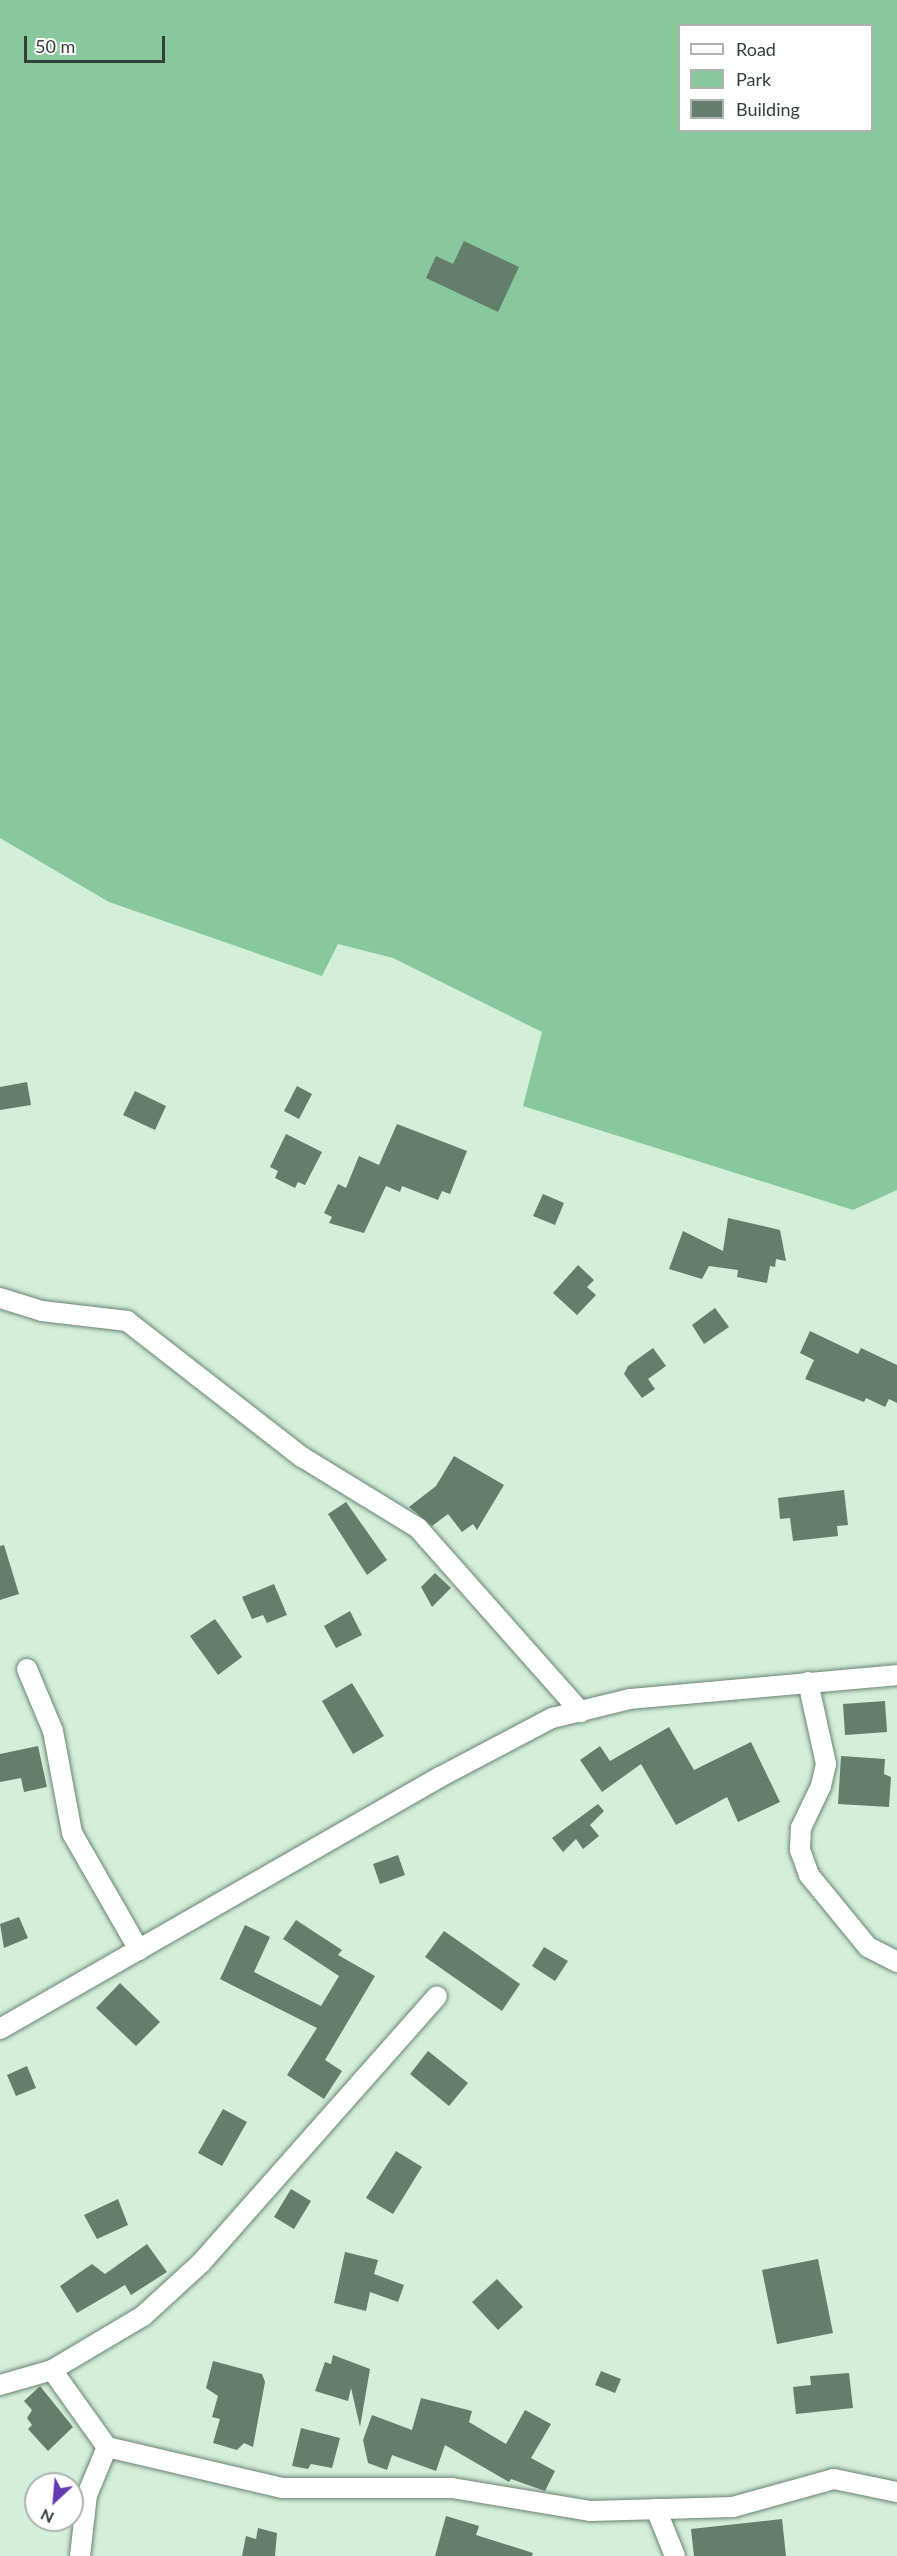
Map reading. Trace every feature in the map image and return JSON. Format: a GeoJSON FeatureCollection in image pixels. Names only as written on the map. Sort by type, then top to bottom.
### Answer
{"type":"FeatureCollection","features":[{"type":"Feature","properties":{"kind":"street"},"geometry":{"type":"LineString","coordinates":[[0,1298],[42,1311],[127,1321],[302,1457],[418,1528],[581,1712]]}},
{"type":"Feature","properties":{"kind":"street"},"geometry":{"type":"LineString","coordinates":[[27,1669],[53,1731],[72,1833],[139,1950]]}},
{"type":"Feature","properties":{"kind":"street"},"geometry":{"type":"LineString","coordinates":[[0,2030],[440,1777],[552,1718],[630,1699],[897,1676]]}},
{"type":"Feature","properties":{"kind":"street"},"geometry":{"type":"LineString","coordinates":[[808,1682],[826,1764],[821,1786],[801,1828],[800,1850],[810,1875],[868,1947],[897,1962]]}},
{"type":"Feature","properties":{"kind":"street"},"geometry":{"type":"LineString","coordinates":[[0,2385],[52,2370],[143,2316],[201,2263],[437,1996]]}},
{"type":"Feature","properties":{"kind":"street"},"geometry":{"type":"LineString","coordinates":[[52,2370],[107,2447],[282,2488],[452,2488],[591,2511],[733,2507],[834,2479],[897,2492]]}},
{"type":"Feature","properties":{"kind":"street"},"geometry":{"type":"LineString","coordinates":[[80,2556],[87,2495],[107,2447]]}},
{"type":"Feature","properties":{"kind":"street"},"geometry":{"type":"LineString","coordinates":[[656,2509],[675,2556]]}},
{"type":"Feature","properties":{"kind":"green space"},"geometry":{"type":"Polygon","coordinates":[[[0,0],[897,0],[897,1190],[853,1210],[523,1106],[542,1032],[393,958],[338,944],[322,976],[109,902],[0,838],[0,0]]]}},
{"type":"Feature","properties":{"kind":"building"},"geometry":{"type":"Polygon","coordinates":[[[464,241],[519,267],[498,312],[426,278],[436,256],[453,264],[464,241]]]}},
{"type":"Feature","properties":{"kind":"building"},"geometry":{"type":"Polygon","coordinates":[[[27,1082],[31,1105],[0,1110],[0,1087],[27,1082]]]}},
{"type":"Feature","properties":{"kind":"building"},"geometry":{"type":"Polygon","coordinates":[[[297,1086],[312,1094],[299,1119],[284,1111],[297,1086]]]}},
{"type":"Feature","properties":{"kind":"building"},"geometry":{"type":"Polygon","coordinates":[[[135,1091],[166,1106],[155,1130],[123,1115],[135,1091]]]}},
{"type":"Feature","properties":{"kind":"building"},"geometry":{"type":"Polygon","coordinates":[[[397,1124],[467,1151],[450,1194],[442,1191],[438,1200],[402,1186],[400,1192],[386,1186],[364,1233],[329,1223],[332,1217],[324,1213],[338,1184],[346,1188],[359,1156],[379,1165],[397,1124]]]}},
{"type":"Feature","properties":{"kind":"building"},"geometry":{"type":"Polygon","coordinates":[[[286,1134],[322,1152],[305,1185],[298,1182],[295,1188],[275,1178],[278,1171],[270,1167],[286,1134]]]}},
{"type":"Feature","properties":{"kind":"building"},"geometry":{"type":"Polygon","coordinates":[[[543,1194],[564,1203],[555,1225],[533,1216],[543,1194]]]}},
{"type":"Feature","properties":{"kind":"building"},"geometry":{"type":"Polygon","coordinates":[[[728,1218],[780,1230],[786,1261],[776,1259],[775,1267],[770,1266],[767,1283],[737,1277],[738,1270],[709,1266],[702,1279],[669,1269],[683,1231],[723,1251],[728,1218]]]}},
{"type":"Feature","properties":{"kind":"building"},"geometry":{"type":"Polygon","coordinates":[[[578,1265],[594,1280],[587,1287],[596,1295],[577,1315],[553,1293],[578,1265]]]}},
{"type":"Feature","properties":{"kind":"building"},"geometry":{"type":"Polygon","coordinates":[[[715,1308],[729,1327],[704,1344],[692,1325],[715,1308]]]}},
{"type":"Feature","properties":{"kind":"building"},"geometry":{"type":"Polygon","coordinates":[[[810,1331],[858,1354],[861,1348],[897,1365],[897,1403],[889,1399],[885,1407],[866,1398],[864,1402],[805,1379],[814,1360],[800,1353],[810,1331]]]}},
{"type":"Feature","properties":{"kind":"building"},"geometry":{"type":"Polygon","coordinates":[[[653,1348],[666,1366],[648,1379],[655,1389],[642,1398],[624,1374],[628,1366],[653,1348]]]}},
{"type":"Feature","properties":{"kind":"building"},"geometry":{"type":"Polygon","coordinates":[[[454,1456],[504,1485],[477,1530],[473,1524],[462,1532],[448,1514],[432,1526],[409,1507],[436,1486],[454,1456]]]}},
{"type":"Feature","properties":{"kind":"building"},"geometry":{"type":"Polygon","coordinates":[[[844,1490],[848,1525],[837,1526],[838,1536],[793,1541],[790,1518],[780,1519],[778,1498],[844,1490]]]}},
{"type":"Feature","properties":{"kind":"building"},"geometry":{"type":"Polygon","coordinates":[[[346,1502],[387,1560],[367,1575],[328,1514],[346,1502]]]}},
{"type":"Feature","properties":{"kind":"building"},"geometry":{"type":"Polygon","coordinates":[[[4,1545],[19,1594],[0,1600],[0,1546],[4,1545]]]}},
{"type":"Feature","properties":{"kind":"building"},"geometry":{"type":"Polygon","coordinates":[[[435,1573],[451,1588],[432,1607],[421,1587],[435,1573]]]}},
{"type":"Feature","properties":{"kind":"building"},"geometry":{"type":"Polygon","coordinates":[[[274,1584],[287,1615],[267,1623],[263,1615],[252,1619],[242,1597],[274,1584]]]}},
{"type":"Feature","properties":{"kind":"building"},"geometry":{"type":"Polygon","coordinates":[[[350,1611],[362,1635],[336,1648],[324,1626],[350,1611]]]}},
{"type":"Feature","properties":{"kind":"building"},"geometry":{"type":"Polygon","coordinates":[[[215,1619],[242,1657],[218,1675],[190,1636],[215,1619]]]}},
{"type":"Feature","properties":{"kind":"building"},"geometry":{"type":"Polygon","coordinates":[[[352,1683],[384,1736],[353,1754],[322,1701],[352,1683]]]}},
{"type":"Feature","properties":{"kind":"building"},"geometry":{"type":"Polygon","coordinates":[[[885,1701],[887,1732],[845,1735],[843,1704],[885,1701]]]}},
{"type":"Feature","properties":{"kind":"building"},"geometry":{"type":"Polygon","coordinates":[[[669,1727],[694,1770],[751,1742],[780,1802],[738,1822],[727,1797],[676,1825],[641,1764],[602,1792],[580,1760],[600,1746],[610,1761],[669,1727]]]}},
{"type":"Feature","properties":{"kind":"building"},"geometry":{"type":"Polygon","coordinates":[[[38,1746],[47,1787],[24,1792],[21,1778],[0,1782],[0,1754],[38,1746]]]}},
{"type":"Feature","properties":{"kind":"building"},"geometry":{"type":"Polygon","coordinates":[[[841,1756],[885,1759],[884,1774],[891,1777],[889,1807],[838,1804],[841,1756]]]}},
{"type":"Feature","properties":{"kind":"building"},"geometry":{"type":"Polygon","coordinates":[[[598,1804],[604,1811],[590,1825],[599,1836],[583,1849],[576,1839],[563,1852],[552,1838],[598,1804]]]}},
{"type":"Feature","properties":{"kind":"building"},"geometry":{"type":"Polygon","coordinates":[[[398,1855],[405,1875],[380,1884],[373,1864],[398,1855]]]}},
{"type":"Feature","properties":{"kind":"building"},"geometry":{"type":"Polygon","coordinates":[[[19,1917],[28,1938],[4,1948],[0,1924],[19,1917]]]}},
{"type":"Feature","properties":{"kind":"building"},"geometry":{"type":"Polygon","coordinates":[[[296,1920],[342,1950],[338,1955],[375,1976],[325,2060],[342,2071],[324,2099],[287,2075],[317,2028],[220,1979],[245,1925],[270,1937],[254,1972],[321,2006],[339,1976],[283,1939],[296,1920]]]}},
{"type":"Feature","properties":{"kind":"building"},"geometry":{"type":"Polygon","coordinates":[[[444,1931],[520,1984],[502,2011],[425,1957],[444,1931]]]}},
{"type":"Feature","properties":{"kind":"building"},"geometry":{"type":"Polygon","coordinates":[[[544,1947],[568,1961],[555,1981],[532,1966],[544,1947]]]}},
{"type":"Feature","properties":{"kind":"building"},"geometry":{"type":"Polygon","coordinates":[[[120,1983],[160,2022],[136,2046],[96,2008],[120,1983]]]}},
{"type":"Feature","properties":{"kind":"building"},"geometry":{"type":"Polygon","coordinates":[[[428,2051],[468,2083],[449,2106],[410,2074],[428,2051]]]}},
{"type":"Feature","properties":{"kind":"building"},"geometry":{"type":"Polygon","coordinates":[[[27,2066],[36,2088],[16,2096],[7,2075],[27,2066]]]}},
{"type":"Feature","properties":{"kind":"building"},"geometry":{"type":"Polygon","coordinates":[[[223,2109],[247,2122],[222,2166],[198,2153],[223,2109]]]}},
{"type":"Feature","properties":{"kind":"building"},"geometry":{"type":"Polygon","coordinates":[[[396,2151],[422,2167],[393,2214],[366,2198],[396,2151]]]}},
{"type":"Feature","properties":{"kind":"building"},"geometry":{"type":"Polygon","coordinates":[[[291,2189],[311,2201],[294,2229],[274,2217],[291,2189]]]}},
{"type":"Feature","properties":{"kind":"building"},"geometry":{"type":"Polygon","coordinates":[[[118,2199],[128,2225],[97,2239],[84,2215],[118,2199]]]}},
{"type":"Feature","properties":{"kind":"building"},"geometry":{"type":"Polygon","coordinates":[[[147,2244],[167,2272],[131,2295],[125,2285],[77,2313],[60,2286],[92,2264],[105,2274],[147,2244]]]}},
{"type":"Feature","properties":{"kind":"building"},"geometry":{"type":"Polygon","coordinates":[[[345,2252],[378,2260],[374,2274],[404,2285],[398,2302],[370,2292],[366,2311],[334,2303],[345,2252]]]}},
{"type":"Feature","properties":{"kind":"building"},"geometry":{"type":"Polygon","coordinates":[[[818,2259],[833,2333],[777,2344],[762,2270],[818,2259]]]}},
{"type":"Feature","properties":{"kind":"building"},"geometry":{"type":"Polygon","coordinates":[[[497,2279],[523,2307],[498,2330],[472,2302],[497,2279]]]}},
{"type":"Feature","properties":{"kind":"building"},"geometry":{"type":"Polygon","coordinates":[[[333,2355],[370,2369],[360,2427],[351,2388],[348,2401],[315,2391],[325,2362],[331,2364],[333,2355]]]}},
{"type":"Feature","properties":{"kind":"building"},"geometry":{"type":"Polygon","coordinates":[[[213,2361],[262,2374],[265,2382],[253,2447],[244,2443],[237,2450],[213,2443],[220,2419],[212,2417],[218,2396],[206,2388],[213,2361]]]}},
{"type":"Feature","properties":{"kind":"building"},"geometry":{"type":"Polygon","coordinates":[[[601,2371],[621,2379],[615,2393],[595,2385],[601,2371]]]}},
{"type":"Feature","properties":{"kind":"building"},"geometry":{"type":"Polygon","coordinates":[[[849,2373],[853,2408],[796,2414],[793,2387],[811,2385],[810,2376],[849,2373]]]}},
{"type":"Feature","properties":{"kind":"building"},"geometry":{"type":"Polygon","coordinates":[[[40,2386],[73,2427],[48,2451],[28,2429],[32,2425],[27,2418],[32,2410],[24,2401],[40,2386]]]}},
{"type":"Feature","properties":{"kind":"building"},"geometry":{"type":"Polygon","coordinates":[[[421,2398],[472,2411],[469,2422],[506,2444],[525,2410],[551,2424],[531,2458],[555,2471],[545,2491],[511,2479],[509,2482],[445,2445],[436,2471],[392,2455],[387,2470],[368,2463],[363,2440],[372,2415],[412,2430],[421,2398]]]}},
{"type":"Feature","properties":{"kind":"building"},"geometry":{"type":"Polygon","coordinates":[[[301,2428],[340,2438],[332,2468],[311,2464],[308,2469],[292,2466],[301,2428]]]}},
{"type":"Feature","properties":{"kind":"building"},"geometry":{"type":"Polygon","coordinates":[[[446,2516],[479,2526],[476,2535],[533,2553],[532,2556],[435,2556],[446,2516]]]}},
{"type":"Feature","properties":{"kind":"building"},"geometry":{"type":"Polygon","coordinates":[[[782,2519],[786,2556],[694,2556],[691,2529],[782,2519]]]}},
{"type":"Feature","properties":{"kind":"building"},"geometry":{"type":"Polygon","coordinates":[[[258,2528],[277,2533],[275,2556],[242,2556],[246,2536],[256,2539],[258,2528]]]}}]}
